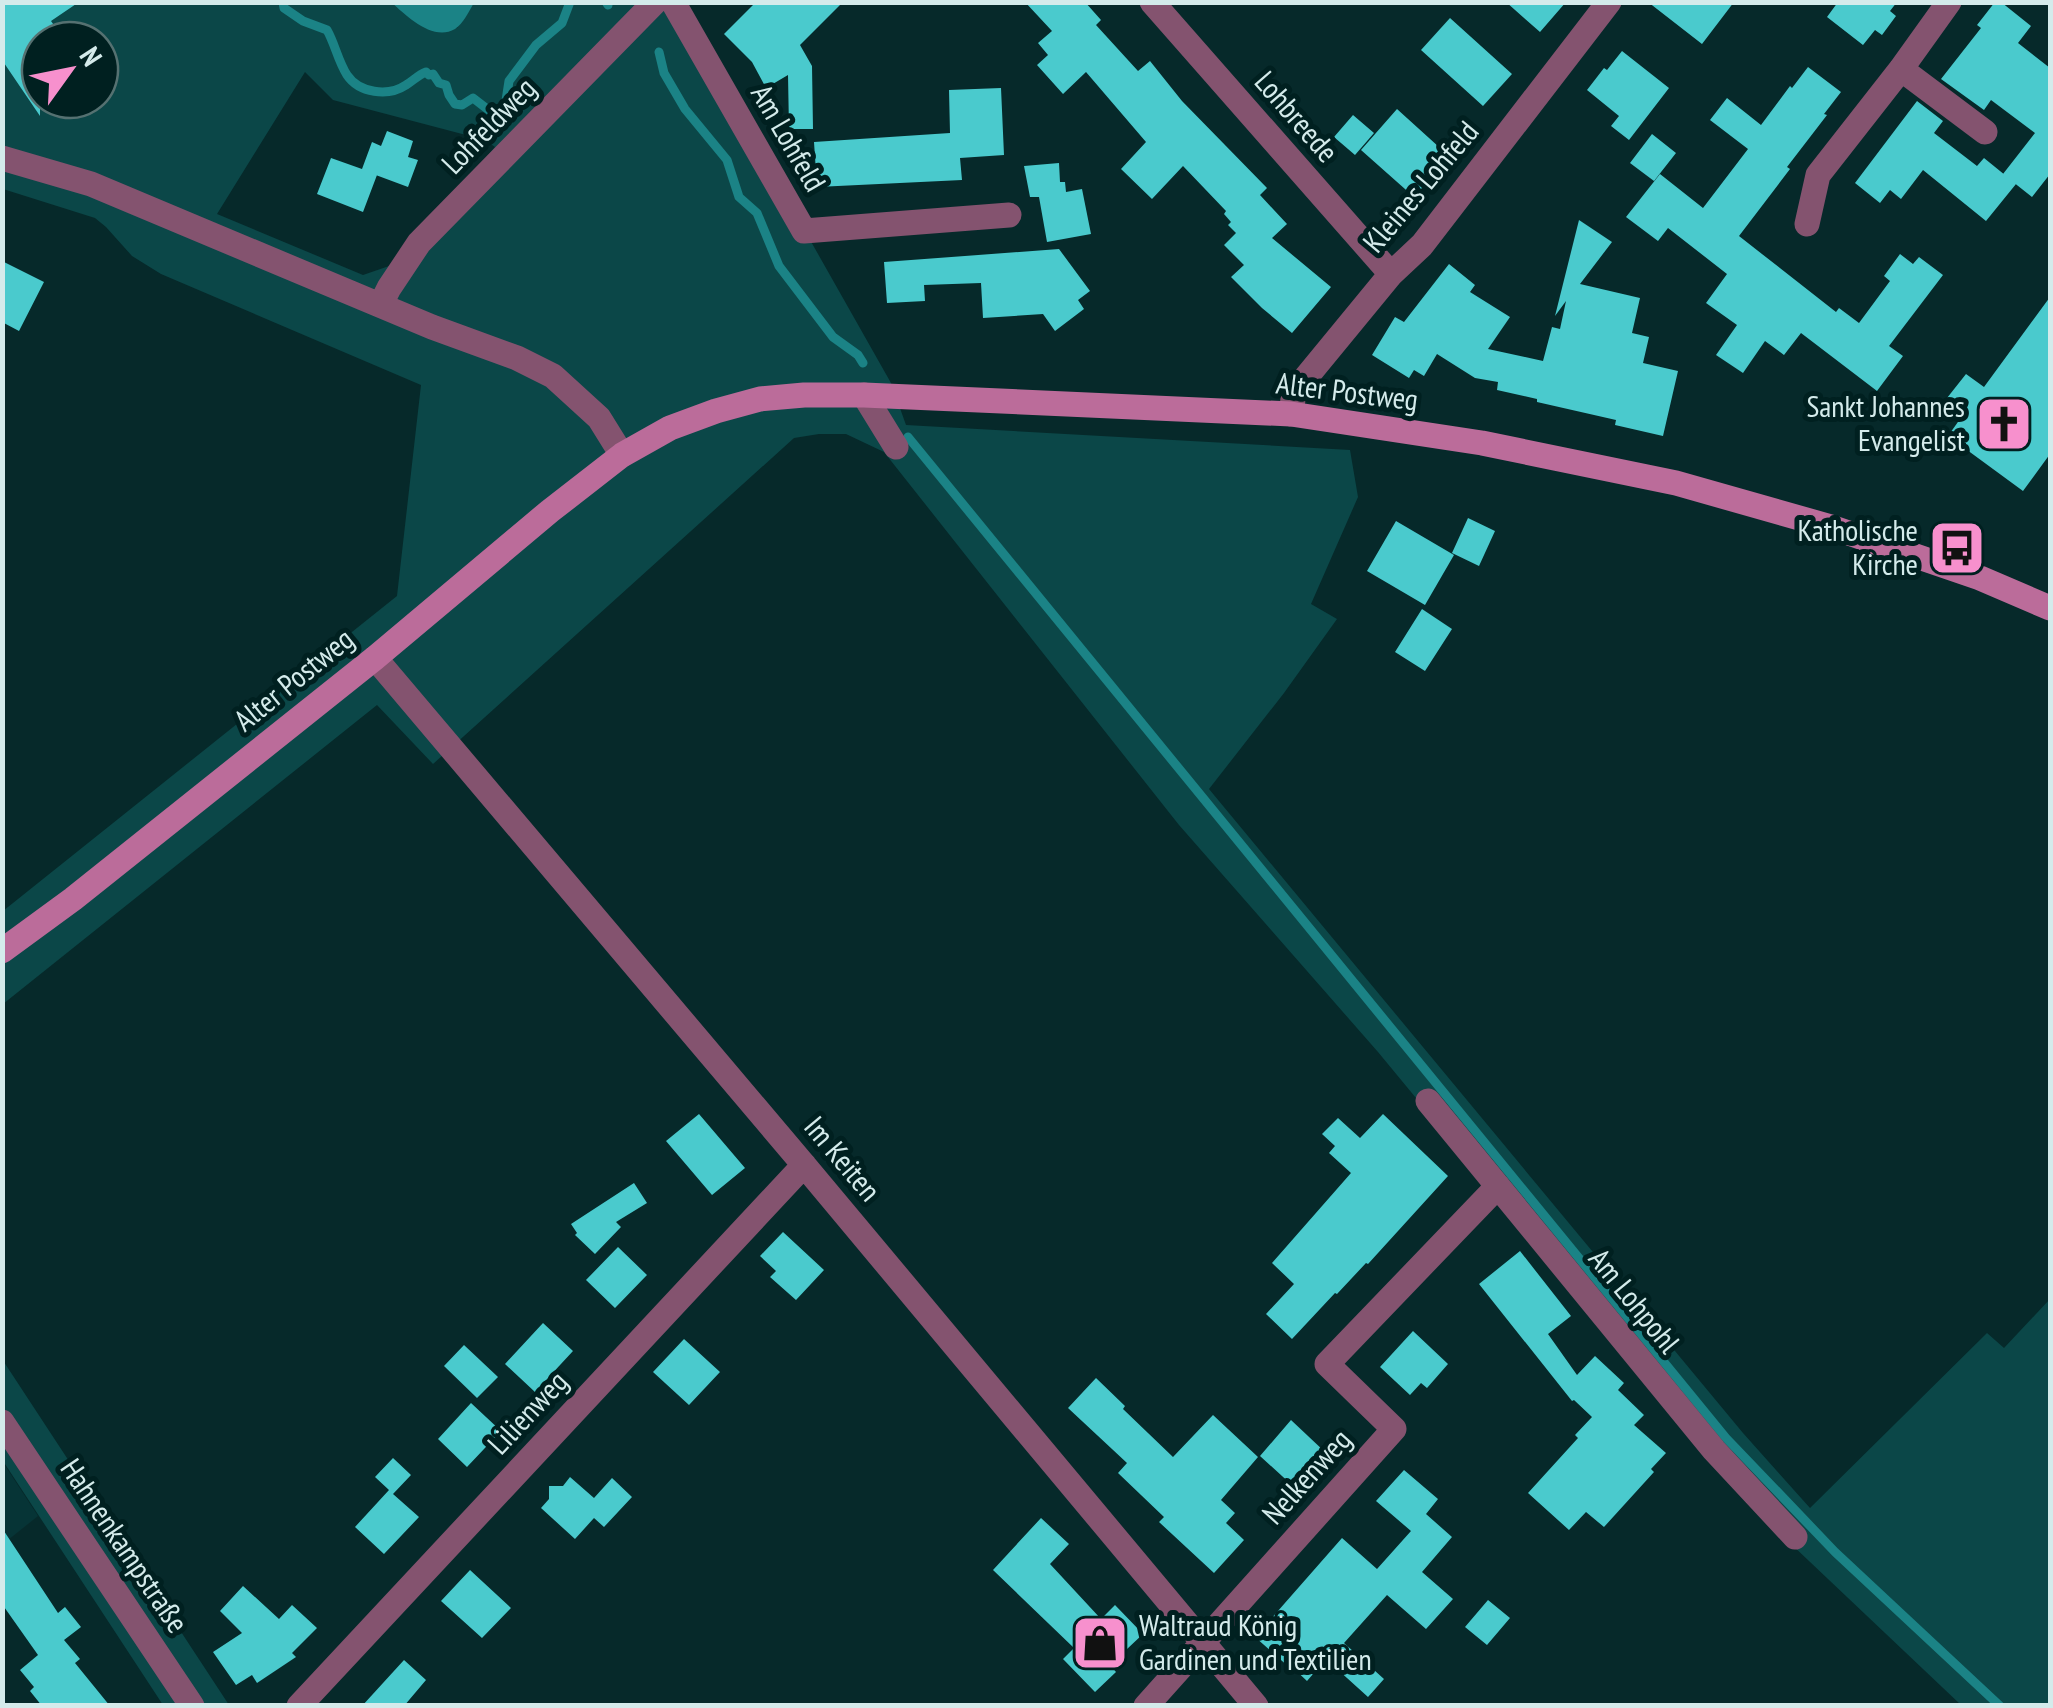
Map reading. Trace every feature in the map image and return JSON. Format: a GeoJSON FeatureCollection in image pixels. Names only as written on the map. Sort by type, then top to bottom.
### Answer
{"type":"FeatureCollection","features":[{"type":"Feature","properties":{"kind":"street","name":"Lohfeldweg"},"geometry":{"type":"LineString","coordinates":[[381,304],[419,243],[655,2]]}},
{"type":"Feature","properties":{"kind":"street","name":"Am Lohfeld"},"geometry":{"type":"LineString","coordinates":[[673,2],[804,232],[1009,215]]}},
{"type":"Feature","properties":{"kind":"street","name":"Lohbreede"},"geometry":{"type":"LineString","coordinates":[[1152,2],[1391,274]]}},
{"type":"Feature","properties":{"kind":"street","name":"Kleines Lohfeld"},"geometry":{"type":"LineString","coordinates":[[1291,414],[1294,392],[1391,274],[1422,245],[1609,2]]}},
{"type":"Feature","properties":{"kind":"street"},"geometry":{"type":"LineString","coordinates":[[1807,224],[1818,174],[1948,2]]}},
{"type":"Feature","properties":{"kind":"street"},"geometry":{"type":"LineString","coordinates":[[1900,69],[1985,132]]}},
{"type":"Feature","properties":{"kind":"street"},"geometry":{"type":"LineString","coordinates":[[2,158],[90,184],[432,327],[517,358],[553,376],[599,418],[622,455]]}},
{"type":"Feature","properties":{"kind":"street"},"geometry":{"type":"LineString","coordinates":[[864,395],[896,447]]}},
{"type":"Feature","properties":{"kind":"street","name":"Alter Postweg"},"geometry":{"type":"LineString","coordinates":[[2,951],[375,658],[622,455],[670,428],[760,399],[864,395],[1291,414],[1482,443],[1676,484],[1868,538],[2050,608]]}},
{"type":"Feature","properties":{"kind":"street","name":"Im Keiten"},"geometry":{"type":"LineString","coordinates":[[375,658],[1256,1706]]}},
{"type":"Feature","properties":{"kind":"street","name":"Am Lohpohl"},"geometry":{"type":"LineString","coordinates":[[1428,1101],[1714,1450],[1795,1537]]}},
{"type":"Feature","properties":{"kind":"street","name":"Lilienweg"},"geometry":{"type":"LineString","coordinates":[[299,1706],[804,1165]]}},
{"type":"Feature","properties":{"kind":"street","name":"Nelkenweg"},"geometry":{"type":"LineString","coordinates":[[1202,1643],[1394,1429],[1327,1364],[1498,1186]]}},
{"type":"Feature","properties":{"kind":"street","name":"Hahnenkampstraße"},"geometry":{"type":"LineString","coordinates":[[2,1422],[192,1706]]}},
{"type":"Feature","properties":{"kind":"street"},"geometry":{"type":"LineString","coordinates":[[1146,1706],[1202,1643]]}},
{"type":"Feature","properties":{"kind":"shaded area"},"geometry":{"type":"Polygon","coordinates":[[[3,3],[392,3],[408,15],[457,28],[474,3],[676,3],[891,383],[906,425],[1350,450],[1358,497],[1311,604],[1337,619],[1209,789],[1743,1433],[1810,1508],[1987,1333],[2004,1348],[2050,1299],[2050,1705],[1961,1705],[1790,1543],[1704,1447],[1378,1052],[1179,825],[884,452],[846,434],[794,438],[433,764],[377,705],[3,1004],[3,911],[397,596],[421,385],[161,274],[132,256],[95,218],[3,189],[3,3]],[[305,72],[217,214],[363,275],[392,265],[495,147],[485,140],[333,100],[305,72]]]}},
{"type":"Feature","properties":{"kind":"shaded area"},"geometry":{"type":"Polygon","coordinates":[[[392,3],[474,3],[458,27],[438,32],[421,26],[392,3]]]}},
{"type":"Feature","properties":{"kind":"shaded area"},"geometry":{"type":"Polygon","coordinates":[[[2,1359],[229,1705],[163,1705],[3,1461],[2,1359]]]}},
{"type":"Feature","properties":{"kind":"shaded area"},"geometry":{"type":"Polygon","coordinates":[[[2,1461],[38,1516],[3,1544],[2,1544],[2,1461]]]}},
{"type":"Feature","properties":{"kind":"building"},"geometry":{"type":"Polygon","coordinates":[[[2,2],[79,2],[52,20],[20,20],[20,87],[2,60],[2,2]]]}},
{"type":"Feature","properties":{"kind":"building"},"geometry":{"type":"Polygon","coordinates":[[[756,2],[843,2],[800,45],[812,66],[813,129],[789,129],[788,75],[766,88],[752,62],[724,34],[756,2]]]}},
{"type":"Feature","properties":{"kind":"building"},"geometry":{"type":"Polygon","coordinates":[[[1025,2],[1085,2],[1101,20],[1096,25],[1138,71],[1150,61],[1182,101],[1267,188],[1260,195],[1287,224],[1272,238],[1331,287],[1292,333],[1231,277],[1244,265],[1224,245],[1236,233],[1228,225],[1231,222],[1224,214],[1226,211],[1183,166],[1152,199],[1121,169],[1146,142],[1086,72],[1063,94],[1037,65],[1048,55],[1038,43],[1052,31],[1025,2]]]}},
{"type":"Feature","properties":{"kind":"building"},"geometry":{"type":"Polygon","coordinates":[[[1506,2],[1566,2],[1540,32],[1506,2]]]}},
{"type":"Feature","properties":{"kind":"building"},"geometry":{"type":"Polygon","coordinates":[[[1648,2],[1734,2],[1702,44],[1648,2]]]}},
{"type":"Feature","properties":{"kind":"building"},"geometry":{"type":"Polygon","coordinates":[[[1838,2],[1897,2],[1890,11],[1896,16],[1882,35],[1875,30],[1863,45],[1827,17],[1838,2]]]}},
{"type":"Feature","properties":{"kind":"building"},"geometry":{"type":"Polygon","coordinates":[[[1995,2],[2001,2],[2031,26],[2018,43],[2050,68],[2050,174],[2032,197],[2003,174],[2035,133],[1991,100],[1984,110],[1941,79],[1981,28],[1977,25],[1995,2]]]}},
{"type":"Feature","properties":{"kind":"building"},"geometry":{"type":"Polygon","coordinates":[[[1450,18],[1512,74],[1483,106],[1421,50],[1450,18]]]}},
{"type":"Feature","properties":{"kind":"building"},"geometry":{"type":"Polygon","coordinates":[[[1622,51],[1669,88],[1629,140],[1611,126],[1619,116],[1587,90],[1622,51]]]}},
{"type":"Feature","properties":{"kind":"building"},"geometry":{"type":"Polygon","coordinates":[[[1808,67],[1841,92],[1739,236],[1836,312],[1839,308],[1859,323],[1890,281],[1884,276],[1900,254],[1913,264],[1919,257],[1943,275],[1889,346],[1903,356],[1877,391],[1801,333],[1784,355],[1765,341],[1743,373],[1716,355],[1737,325],[1706,303],[1727,274],[1668,228],[1658,241],[1626,217],[1660,174],[1703,208],[1748,149],[1710,120],[1727,98],[1761,125],[1808,67]]]}},
{"type":"Feature","properties":{"kind":"building"},"geometry":{"type":"Polygon","coordinates":[[[1001,88],[1004,155],[960,158],[962,180],[817,187],[814,142],[950,133],[949,90],[1001,88]]]}},
{"type":"Feature","properties":{"kind":"building"},"geometry":{"type":"Polygon","coordinates":[[[1917,101],[1943,121],[1934,133],[1977,166],[1984,158],[2016,184],[1986,221],[1923,170],[1901,199],[1890,190],[1880,203],[1855,183],[1917,101]]]}},
{"type":"Feature","properties":{"kind":"building"},"geometry":{"type":"Polygon","coordinates":[[[1397,109],[1450,157],[1414,197],[1361,150],[1397,109]]]}},
{"type":"Feature","properties":{"kind":"building"},"geometry":{"type":"Polygon","coordinates":[[[1353,115],[1374,133],[1355,155],[1334,137],[1353,115]]]}},
{"type":"Feature","properties":{"kind":"building"},"geometry":{"type":"Polygon","coordinates":[[[387,131],[413,141],[408,157],[418,160],[408,187],[377,175],[363,212],[317,194],[331,158],[362,169],[372,142],[381,146],[387,131]]]}},
{"type":"Feature","properties":{"kind":"building"},"geometry":{"type":"Polygon","coordinates":[[[1652,134],[1676,153],[1654,181],[1630,163],[1652,134]]]}},
{"type":"Feature","properties":{"kind":"building"},"geometry":{"type":"Polygon","coordinates":[[[1059,163],[1060,182],[1065,182],[1066,192],[1082,189],[1091,234],[1047,242],[1039,197],[1030,197],[1024,166],[1059,163]]]}},
{"type":"Feature","properties":{"kind":"building"},"geometry":{"type":"Polygon","coordinates":[[[1579,220],[1612,242],[1580,284],[1640,298],[1632,333],[1649,337],[1643,363],[1678,371],[1663,436],[1497,390],[1498,382],[1475,378],[1437,354],[1424,376],[1414,370],[1409,378],[1372,355],[1395,317],[1404,322],[1449,264],[1475,285],[1470,292],[1510,317],[1488,349],[1543,361],[1552,327],[1560,329],[1566,301],[1555,316],[1579,220]]]}},
{"type":"Feature","properties":{"kind":"building"},"geometry":{"type":"Polygon","coordinates":[[[1059,249],[1090,291],[1078,300],[1084,309],[1055,331],[1043,314],[983,318],[981,283],[924,285],[925,301],[887,303],[884,262],[1059,249]]]}},
{"type":"Feature","properties":{"kind":"building"},"geometry":{"type":"Polygon","coordinates":[[[2,261],[44,282],[19,331],[2,322],[2,261]]]}},
{"type":"Feature","properties":{"kind":"building","name":"Sankt Johannes Evangelist"},"geometry":{"type":"Polygon","coordinates":[[[2050,297],[2050,454],[2023,491],[1948,436],[1965,412],[1947,398],[1966,374],[1984,387],[2050,297]]]}},
{"type":"Feature","properties":{"kind":"building"},"geometry":{"type":"Polygon","coordinates":[[[1468,518],[1495,531],[1479,566],[1452,553],[1468,518]]]}},
{"type":"Feature","properties":{"kind":"building"},"geometry":{"type":"Polygon","coordinates":[[[1396,521],[1454,555],[1425,605],[1367,571],[1396,521]]]}},
{"type":"Feature","properties":{"kind":"building"},"geometry":{"type":"Polygon","coordinates":[[[1422,609],[1452,629],[1425,671],[1395,652],[1422,609]]]}},
{"type":"Feature","properties":{"kind":"building"},"geometry":{"type":"Polygon","coordinates":[[[699,1114],[745,1168],[712,1195],[666,1141],[699,1114]]]}},
{"type":"Feature","properties":{"kind":"building"},"geometry":{"type":"Polygon","coordinates":[[[1383,1114],[1448,1176],[1368,1264],[1292,1339],[1266,1314],[1294,1284],[1272,1263],[1351,1173],[1329,1153],[1335,1146],[1322,1134],[1338,1118],[1360,1138],[1383,1114]]]}},
{"type":"Feature","properties":{"kind":"building"},"geometry":{"type":"Polygon","coordinates":[[[634,1183],[647,1203],[616,1222],[621,1227],[595,1254],[575,1235],[571,1224],[634,1183]]]}},
{"type":"Feature","properties":{"kind":"building"},"geometry":{"type":"Polygon","coordinates":[[[783,1232],[824,1270],[796,1300],[770,1277],[776,1271],[760,1256],[783,1232]]]}},
{"type":"Feature","properties":{"kind":"building"},"geometry":{"type":"Polygon","coordinates":[[[618,1247],[647,1275],[615,1308],[586,1280],[618,1247]]]}},
{"type":"Feature","properties":{"kind":"building"},"geometry":{"type":"Polygon","coordinates":[[[1520,1251],[1571,1316],[1548,1334],[1577,1375],[1595,1356],[1624,1383],[1618,1390],[1644,1415],[1634,1425],[1666,1453],[1651,1469],[1654,1472],[1604,1527],[1586,1512],[1569,1530],[1528,1493],[1592,1417],[1572,1401],[1479,1284],[1520,1251]]]}},
{"type":"Feature","properties":{"kind":"building"},"geometry":{"type":"Polygon","coordinates":[[[543,1323],[573,1351],[535,1392],[505,1364],[543,1323]]]}},
{"type":"Feature","properties":{"kind":"building"},"geometry":{"type":"Polygon","coordinates":[[[1413,1331],[1448,1364],[1427,1388],[1421,1383],[1410,1395],[1380,1367],[1413,1331]]]}},
{"type":"Feature","properties":{"kind":"building"},"geometry":{"type":"Polygon","coordinates":[[[684,1339],[720,1372],[689,1405],[653,1372],[684,1339]]]}},
{"type":"Feature","properties":{"kind":"building"},"geometry":{"type":"Polygon","coordinates":[[[464,1345],[498,1377],[477,1398],[444,1366],[464,1345]]]}},
{"type":"Feature","properties":{"kind":"building"},"geometry":{"type":"Polygon","coordinates":[[[1096,1378],[1173,1457],[1213,1415],[1258,1457],[1221,1500],[1235,1513],[1226,1523],[1244,1540],[1214,1573],[1159,1522],[1164,1517],[1118,1473],[1127,1463],[1068,1408],[1096,1378]]]}},
{"type":"Feature","properties":{"kind":"building"},"geometry":{"type":"Polygon","coordinates":[[[471,1403],[501,1431],[467,1467],[438,1439],[471,1403]]]}},
{"type":"Feature","properties":{"kind":"building"},"geometry":{"type":"Polygon","coordinates":[[[1291,1420],[1325,1452],[1294,1487],[1260,1456],[1291,1420]]]}},
{"type":"Feature","properties":{"kind":"building"},"geometry":{"type":"Polygon","coordinates":[[[393,1458],[411,1475],[393,1494],[419,1517],[384,1554],[355,1527],[389,1490],[375,1477],[393,1458]]]}},
{"type":"Feature","properties":{"kind":"building"},"geometry":{"type":"Polygon","coordinates":[[[1404,1470],[1438,1499],[1426,1514],[1452,1537],[1422,1572],[1453,1599],[1426,1629],[1387,1595],[1344,1643],[1384,1679],[1368,1697],[1326,1659],[1307,1681],[1255,1637],[1342,1538],[1377,1569],[1411,1531],[1376,1501],[1404,1470]]]}},
{"type":"Feature","properties":{"kind":"building"},"geometry":{"type":"Polygon","coordinates":[[[570,1477],[594,1498],[612,1478],[632,1497],[604,1527],[594,1518],[575,1539],[541,1508],[549,1499],[549,1486],[563,1486],[570,1477]]]}},
{"type":"Feature","properties":{"kind":"building"},"geometry":{"type":"Polygon","coordinates":[[[1041,1518],[1069,1544],[1050,1564],[1101,1619],[1115,1605],[1143,1634],[1110,1665],[1116,1672],[1095,1692],[1063,1659],[1074,1648],[993,1570],[1041,1518]]]}},
{"type":"Feature","properties":{"kind":"building"},"geometry":{"type":"Polygon","coordinates":[[[2,1528],[58,1613],[65,1607],[81,1627],[64,1640],[80,1659],[75,1663],[110,1706],[42,1706],[30,1691],[34,1687],[20,1670],[38,1655],[2,1604],[2,1528]]]}},
{"type":"Feature","properties":{"kind":"building"},"geometry":{"type":"Polygon","coordinates":[[[470,1570],[511,1608],[482,1638],[441,1601],[470,1570]]]}},
{"type":"Feature","properties":{"kind":"building"},"geometry":{"type":"Polygon","coordinates":[[[243,1586],[279,1619],[292,1605],[317,1628],[292,1653],[296,1657],[257,1683],[252,1675],[236,1685],[213,1652],[242,1633],[220,1611],[243,1586]]]}},
{"type":"Feature","properties":{"kind":"building"},"geometry":{"type":"Polygon","coordinates":[[[1488,1600],[1510,1618],[1487,1645],[1465,1627],[1488,1600]]]}},
{"type":"Feature","properties":{"kind":"building"},"geometry":{"type":"Polygon","coordinates":[[[404,1660],[426,1680],[404,1706],[362,1706],[404,1660]]]}},
{"type":"Feature","properties":{"kind":"waterway"},"geometry":{"type":"LineString","coordinates":[[283,2],[284,8],[303,21],[327,30],[344,70],[359,86],[391,91],[426,72],[446,85],[455,104],[462,105],[473,98],[495,115],[505,107],[509,81],[536,45],[562,23],[570,2]]}},
{"type":"Feature","properties":{"kind":"waterway"},"geometry":{"type":"LineString","coordinates":[[659,52],[664,73],[685,109],[727,160],[739,197],[757,213],[779,266],[833,337],[863,363]]}},
{"type":"Feature","properties":{"kind":"waterway"},"geometry":{"type":"LineString","coordinates":[[908,437],[1726,1438],[1835,1552],[2000,1706]]}},
{"type":"Feature","properties":{"kind":"place","name":"Sankt Johannes Evangelist"},"geometry":{"type":"Point","coordinates":[2004,424]}},
{"type":"Feature","properties":{"kind":"place","name":"Katholische Kirche"},"geometry":{"type":"Point","coordinates":[1957,548]}},
{"type":"Feature","properties":{"kind":"place","name":"Waltraud König Gardinen und Textilien"},"geometry":{"type":"Point","coordinates":[1100,1643]}}]}
